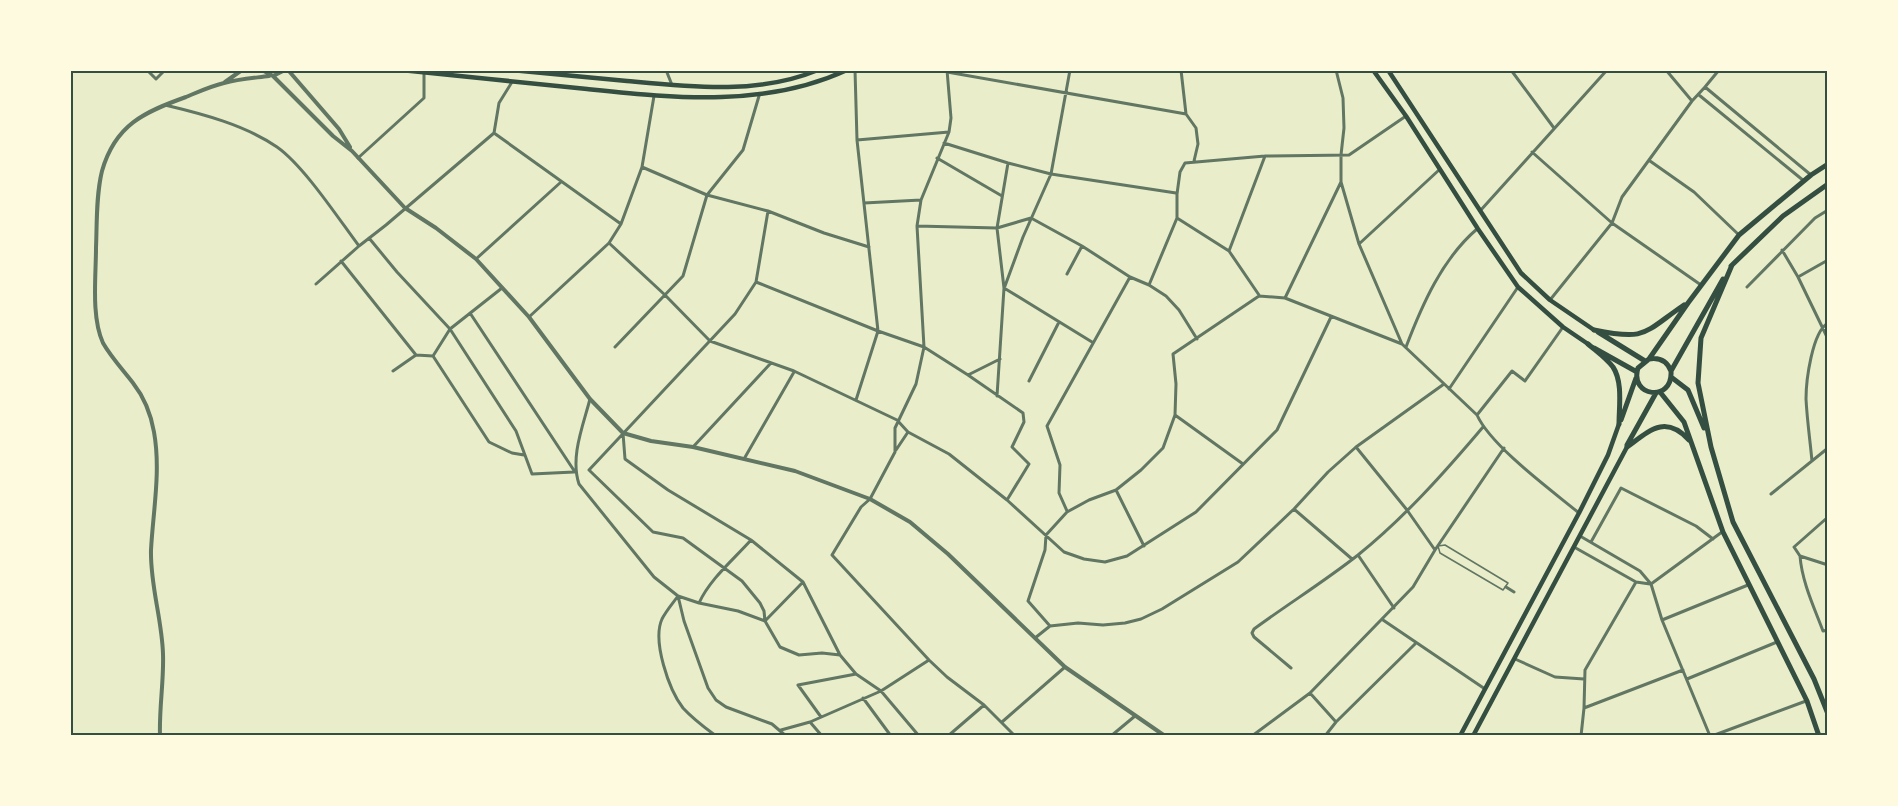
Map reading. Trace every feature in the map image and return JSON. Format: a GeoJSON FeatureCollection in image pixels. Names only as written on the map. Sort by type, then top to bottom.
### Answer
{"type":"FeatureCollection","features":[{"type":"Feature","properties":{"kind":"highway"},"geometry":{"type":"LineString","coordinates":[[1619,424],[1637,375],[1739,235],[1827,164]]}},
{"type":"Feature","properties":{"kind":"highway"},"geometry":{"type":"LineString","coordinates":[[1627,447],[1658,392],[1666,387],[1700,316],[1732,265],[1783,216],[1827,183]]}},
{"type":"Feature","properties":{"kind":"highway"},"geometry":{"type":"LineString","coordinates":[[1711,447],[1698,382],[1701,338],[1732,265]]}},
{"type":"Feature","properties":{"kind":"highway"},"geometry":{"type":"LineString","coordinates":[[1594,330],[1634,336],[1650,330],[1688,303]]}},
{"type":"Feature","properties":{"kind":"highway"},"geometry":{"type":"LineString","coordinates":[[1594,330],[1647,360],[1660,359],[1669,366],[1671,374],[1688,390],[1711,447],[1733,522],[1814,679],[1827,714]]}},
{"type":"Feature","properties":{"kind":"highway"},"geometry":{"type":"LineString","coordinates":[[1588,344],[1637,375],[1638,382],[1646,390],[1658,392],[1684,422],[1723,532],[1807,701],[1820,735]]}},
{"type":"Feature","properties":{"kind":"highway"},"geometry":{"type":"LineString","coordinates":[[1588,344],[1612,367],[1616,374],[1619,424]]}},
{"type":"Feature","properties":{"kind":"highway"},"geometry":{"type":"LineString","coordinates":[[1627,447],[1650,430],[1663,426],[1677,430],[1692,442]]}},
{"type":"Feature","properties":{"kind":"main road"},"geometry":{"type":"LineString","coordinates":[[401,70],[654,96],[722,99],[759,96],[801,87],[847,70]]}},
{"type":"Feature","properties":{"kind":"main road"},"geometry":{"type":"LineString","coordinates":[[512,70],[573,73],[672,86],[720,88],[765,84],[818,70]]}},
{"type":"Feature","properties":{"kind":"main road"},"geometry":{"type":"LineString","coordinates":[[1373,70],[1406,116],[1518,287],[1563,327],[1588,344]]}},
{"type":"Feature","properties":{"kind":"main road"},"geometry":{"type":"LineString","coordinates":[[1388,70],[1521,273],[1550,300],[1594,330]]}},
{"type":"Feature","properties":{"kind":"main road"},"geometry":{"type":"LineString","coordinates":[[1460,735],[1579,513],[1608,455],[1619,424]]}},
{"type":"Feature","properties":{"kind":"main road"},"geometry":{"type":"LineString","coordinates":[[1473,735],[1627,447]]}},
{"type":"Feature","properties":{"kind":"street"},"geometry":{"type":"LineString","coordinates":[[147,70],[156,79],[165,70]]}},
{"type":"Feature","properties":{"kind":"street"},"geometry":{"type":"LineString","coordinates":[[160,735],[159,710],[163,654],[151,552],[157,473],[155,434],[144,401],[103,342],[98,324],[95,284],[99,191],[107,156],[128,126],[153,109],[222,83],[242,70]]}},
{"type":"Feature","properties":{"kind":"street"},"geometry":{"type":"LineString","coordinates":[[262,70],[333,136],[352,150]]}},
{"type":"Feature","properties":{"kind":"street"},"geometry":{"type":"LineString","coordinates":[[222,83],[271,76],[287,70],[339,129],[358,158],[405,208],[436,228],[476,259],[529,317],[590,399],[623,433],[795,471],[870,500],[910,522],[941,548],[1065,667],[1165,735]]}},
{"type":"Feature","properties":{"kind":"street"},"geometry":{"type":"LineString","coordinates":[[666,70],[672,86]]}},
{"type":"Feature","properties":{"kind":"street"},"geometry":{"type":"LineString","coordinates":[[855,70],[857,140],[878,331],[856,400]]}},
{"type":"Feature","properties":{"kind":"street"},"geometry":{"type":"LineString","coordinates":[[1004,288],[1051,174],[1070,70]]}},
{"type":"Feature","properties":{"kind":"street"},"geometry":{"type":"LineString","coordinates":[[1181,70],[1186,114],[1196,128],[1198,144],[1194,161]]}},
{"type":"Feature","properties":{"kind":"street"},"geometry":{"type":"LineString","coordinates":[[1336,70],[1342,98],[1344,128],[1341,182],[1359,244],[1402,344]]}},
{"type":"Feature","properties":{"kind":"street"},"geometry":{"type":"LineString","coordinates":[[1511,70],[1554,128]]}},
{"type":"Feature","properties":{"kind":"street"},"geometry":{"type":"LineString","coordinates":[[1480,211],[1607,70]]}},
{"type":"Feature","properties":{"kind":"street"},"geometry":{"type":"LineString","coordinates":[[1666,70],[1692,101]]}},
{"type":"Feature","properties":{"kind":"street"},"geometry":{"type":"LineString","coordinates":[[1550,300],[1612,223],[1622,197],[1692,101],[1719,70]]}},
{"type":"Feature","properties":{"kind":"street"},"geometry":{"type":"LineString","coordinates":[[895,452],[897,420],[916,384],[924,347],[916,226],[921,200],[949,132],[951,118],[947,71],[1186,114]]}},
{"type":"Feature","properties":{"kind":"street"},"geometry":{"type":"LineString","coordinates":[[358,158],[424,98],[424,72]]}},
{"type":"Feature","properties":{"kind":"street"},"geometry":{"type":"LineString","coordinates":[[315,284],[494,133],[499,104],[512,82]]}},
{"type":"Feature","properties":{"kind":"street"},"geometry":{"type":"LineString","coordinates":[[1706,87],[1812,175]]}},
{"type":"Feature","properties":{"kind":"street"},"geometry":{"type":"LineString","coordinates":[[1699,95],[1804,181]]}},
{"type":"Feature","properties":{"kind":"street"},"geometry":{"type":"LineString","coordinates":[[529,317],[609,243],[621,224],[642,167],[654,96]]}},
{"type":"Feature","properties":{"kind":"street"},"geometry":{"type":"LineString","coordinates":[[615,347],[683,276],[707,195],[743,150],[759,96]]}},
{"type":"Feature","properties":{"kind":"street"},"geometry":{"type":"LineString","coordinates":[[164,105],[231,125],[278,148],[303,173],[358,246]]}},
{"type":"Feature","properties":{"kind":"street"},"geometry":{"type":"LineString","coordinates":[[1149,285],[1177,218],[1180,172],[1185,163],[1265,156],[1348,155],[1406,116]]}},
{"type":"Feature","properties":{"kind":"street"},"geometry":{"type":"LineString","coordinates":[[857,140],[949,132]]}},
{"type":"Feature","properties":{"kind":"street"},"geometry":{"type":"LineString","coordinates":[[494,133],[621,224]]}},
{"type":"Feature","properties":{"kind":"street"},"geometry":{"type":"LineString","coordinates":[[944,143],[1051,174],[1177,194]]}},
{"type":"Feature","properties":{"kind":"street"},"geometry":{"type":"LineString","coordinates":[[1532,152],[1612,223],[1701,285]]}},
{"type":"Feature","properties":{"kind":"street"},"geometry":{"type":"LineString","coordinates":[[1229,251],[1265,156]]}},
{"type":"Feature","properties":{"kind":"street"},"geometry":{"type":"LineString","coordinates":[[937,158],[1002,196]]}},
{"type":"Feature","properties":{"kind":"street"},"geometry":{"type":"LineString","coordinates":[[1650,160],[1694,192],[1739,235]]}},
{"type":"Feature","properties":{"kind":"street"},"geometry":{"type":"LineString","coordinates":[[997,396],[1004,288],[997,228],[1008,163]]}},
{"type":"Feature","properties":{"kind":"street"},"geometry":{"type":"LineString","coordinates":[[642,167],[707,195],[768,212],[869,247]]}},
{"type":"Feature","properties":{"kind":"street"},"geometry":{"type":"LineString","coordinates":[[1359,244],[1440,169]]}},
{"type":"Feature","properties":{"kind":"street"},"geometry":{"type":"LineString","coordinates":[[476,259],[561,182]]}},
{"type":"Feature","properties":{"kind":"street"},"geometry":{"type":"LineString","coordinates":[[1285,298],[1341,182]]}},
{"type":"Feature","properties":{"kind":"street"},"geometry":{"type":"LineString","coordinates":[[864,203],[921,200]]}},
{"type":"Feature","properties":{"kind":"street"},"geometry":{"type":"LineString","coordinates":[[1747,287],[1815,218],[1827,210]]}},
{"type":"Feature","properties":{"kind":"street"},"geometry":{"type":"LineString","coordinates":[[768,212],[756,282],[735,314],[589,470],[653,532],[683,538],[742,581],[764,611],[765,621],[780,647],[799,656],[822,653],[840,655]]}},
{"type":"Feature","properties":{"kind":"street"},"geometry":{"type":"LineString","coordinates":[[916,226],[997,228],[1032,218],[1166,296],[1179,310],[1197,339]]}},
{"type":"Feature","properties":{"kind":"street"},"geometry":{"type":"LineString","coordinates":[[1177,218],[1229,251],[1259,296]]}},
{"type":"Feature","properties":{"kind":"street"},"geometry":{"type":"LineString","coordinates":[[1406,347],[1421,309],[1433,288],[1455,252],[1478,229]]}},
{"type":"Feature","properties":{"kind":"street"},"geometry":{"type":"LineString","coordinates":[[369,238],[450,329],[516,431],[532,474],[575,472]]}},
{"type":"Feature","properties":{"kind":"street"},"geometry":{"type":"LineString","coordinates":[[609,243],[710,341],[794,372],[897,420],[908,432],[949,454],[1007,500],[1064,552],[1105,562],[1127,556],[1196,512],[1278,430],[1331,317]]}},
{"type":"Feature","properties":{"kind":"street"},"geometry":{"type":"LineString","coordinates":[[1067,274],[1082,246]]}},
{"type":"Feature","properties":{"kind":"street"},"geometry":{"type":"LineString","coordinates":[[1782,250],[1798,277],[1827,339]]}},
{"type":"Feature","properties":{"kind":"street"},"geometry":{"type":"LineString","coordinates":[[1798,277],[1827,260]]}},
{"type":"Feature","properties":{"kind":"street"},"geometry":{"type":"LineString","coordinates":[[341,261],[416,355]]}},
{"type":"Feature","properties":{"kind":"street"},"geometry":{"type":"LineString","coordinates":[[1067,512],[1059,493],[1060,465],[1047,426],[1130,277]]}},
{"type":"Feature","properties":{"kind":"street"},"geometry":{"type":"LineString","coordinates":[[756,282],[924,347],[1023,413],[1024,422],[1012,447],[1029,464],[1007,500]]}},
{"type":"Feature","properties":{"kind":"street"},"geometry":{"type":"LineString","coordinates":[[1449,389],[1518,287]]}},
{"type":"Feature","properties":{"kind":"street"},"geometry":{"type":"LineString","coordinates":[[433,356],[450,329],[502,288]]}},
{"type":"Feature","properties":{"kind":"street"},"geometry":{"type":"LineString","coordinates":[[1004,288],[1093,342]]}},
{"type":"Feature","properties":{"kind":"street"},"geometry":{"type":"LineString","coordinates":[[1050,626],[1028,601],[1045,550],[1046,535],[1067,512],[1089,500],[1116,490],[1163,448],[1175,415],[1176,384],[1173,354],[1259,296],[1285,298],[1402,344],[1477,415],[1483,427],[1504,448],[1579,513]]}},
{"type":"Feature","properties":{"kind":"street"},"geometry":{"type":"LineString","coordinates":[[470,313],[575,472],[579,484],[654,577],[678,596],[738,611],[765,621]]}},
{"type":"Feature","properties":{"kind":"street"},"geometry":{"type":"LineString","coordinates":[[1029,381],[1059,322]]}},
{"type":"Feature","properties":{"kind":"street"},"geometry":{"type":"LineString","coordinates":[[1812,460],[1806,396],[1813,350],[1821,327],[1827,323]]}},
{"type":"Feature","properties":{"kind":"street"},"geometry":{"type":"LineString","coordinates":[[1477,415],[1512,371],[1525,381],[1563,327]]}},
{"type":"Feature","properties":{"kind":"street"},"geometry":{"type":"LineString","coordinates":[[393,371],[416,355],[433,356]]}},
{"type":"Feature","properties":{"kind":"street"},"geometry":{"type":"LineString","coordinates":[[433,356],[489,442],[512,453],[524,455]]}},
{"type":"Feature","properties":{"kind":"street"},"geometry":{"type":"LineString","coordinates":[[968,375],[1000,359]]}},
{"type":"Feature","properties":{"kind":"street"},"geometry":{"type":"LineString","coordinates":[[693,447],[770,364]]}},
{"type":"Feature","properties":{"kind":"street"},"geometry":{"type":"LineString","coordinates":[[744,459],[794,372]]}},
{"type":"Feature","properties":{"kind":"street"},"geometry":{"type":"LineString","coordinates":[[1035,638],[1050,626],[1078,623],[1103,625],[1141,619],[1162,609],[1238,562],[1356,447],[1444,384]]}},
{"type":"Feature","properties":{"kind":"street"},"geometry":{"type":"LineString","coordinates":[[575,472],[578,442],[590,399]]}},
{"type":"Feature","properties":{"kind":"street"},"geometry":{"type":"LineString","coordinates":[[1175,415],[1243,464]]}},
{"type":"Feature","properties":{"kind":"street"},"geometry":{"type":"LineString","coordinates":[[1291,668],[1254,637],[1252,631],[1358,555],[1407,510],[1483,427]]}},
{"type":"Feature","properties":{"kind":"street"},"geometry":{"type":"LineString","coordinates":[[908,432],[870,500],[861,507],[832,555],[929,660],[984,705],[1016,735]]}},
{"type":"Feature","properties":{"kind":"street"},"geometry":{"type":"LineString","coordinates":[[623,433],[625,459],[668,490],[751,540],[802,582],[840,655],[856,674],[881,691],[919,735]]}},
{"type":"Feature","properties":{"kind":"street"},"geometry":{"type":"LineString","coordinates":[[1356,447],[1436,548]]}},
{"type":"Feature","properties":{"kind":"street"},"geometry":{"type":"LineString","coordinates":[[1252,735],[1310,693],[1395,608],[1413,587],[1436,548],[1504,448]]}},
{"type":"Feature","properties":{"kind":"street"},"geometry":{"type":"LineString","coordinates":[[1771,494],[1827,448]]}},
{"type":"Feature","properties":{"kind":"street"},"geometry":{"type":"LineString","coordinates":[[1591,542],[1621,488],[1696,526],[1713,539]]}},
{"type":"Feature","properties":{"kind":"street"},"geometry":{"type":"LineString","coordinates":[[1116,490],[1144,546]]}},
{"type":"Feature","properties":{"kind":"street"},"geometry":{"type":"LineString","coordinates":[[1294,509],[1352,559]]}},
{"type":"Feature","properties":{"kind":"street"},"geometry":{"type":"LineString","coordinates":[[1825,630],[1801,567],[1800,556],[1794,547],[1827,517]]}},
{"type":"Feature","properties":{"kind":"street"},"geometry":{"type":"LineString","coordinates":[[1574,547],[1636,582],[1651,584],[1723,532]]}},
{"type":"Feature","properties":{"kind":"street"},"geometry":{"type":"LineString","coordinates":[[1580,536],[1640,571],[1651,584],[1662,620],[1711,735],[1807,701]]}},
{"type":"Feature","properties":{"kind":"street"},"geometry":{"type":"LineString","coordinates":[[699,603],[706,588],[751,540]]}},
{"type":"Feature","properties":{"kind":"street"},"geometry":{"type":"LineString","coordinates":[[1358,555],[1395,608]]}},
{"type":"Feature","properties":{"kind":"street"},"geometry":{"type":"LineString","coordinates":[[1800,556],[1827,565]]}},
{"type":"Feature","properties":{"kind":"street"},"geometry":{"type":"LineString","coordinates":[[765,621],[802,582]]}},
{"type":"Feature","properties":{"kind":"street"},"geometry":{"type":"LineString","coordinates":[[1581,735],[1584,679],[1588,662],[1636,582]]}},
{"type":"Feature","properties":{"kind":"street"},"geometry":{"type":"LineString","coordinates":[[1662,620],[1748,585]]}},
{"type":"Feature","properties":{"kind":"street"},"geometry":{"type":"LineString","coordinates":[[1506,587],[1514,592]]}},
{"type":"Feature","properties":{"kind":"street"},"geometry":{"type":"LineString","coordinates":[[678,596],[684,621],[708,688],[716,700],[772,724],[786,735]]}},
{"type":"Feature","properties":{"kind":"street"},"geometry":{"type":"LineString","coordinates":[[678,596],[661,621],[660,653],[669,682],[683,708],[716,735]]}},
{"type":"Feature","properties":{"kind":"street"},"geometry":{"type":"LineString","coordinates":[[1383,620],[1415,644],[1485,689]]}},
{"type":"Feature","properties":{"kind":"street"},"geometry":{"type":"LineString","coordinates":[[1687,679],[1778,642]]}},
{"type":"Feature","properties":{"kind":"street"},"geometry":{"type":"LineString","coordinates":[[1325,735],[1415,644]]}},
{"type":"Feature","properties":{"kind":"street"},"geometry":{"type":"LineString","coordinates":[[1515,659],[1556,677],[1584,679]]}},
{"type":"Feature","properties":{"kind":"street"},"geometry":{"type":"LineString","coordinates":[[782,730],[810,722],[881,691],[929,660]]}},
{"type":"Feature","properties":{"kind":"street"},"geometry":{"type":"LineString","coordinates":[[1002,722],[1065,667]]}},
{"type":"Feature","properties":{"kind":"street"},"geometry":{"type":"LineString","coordinates":[[1584,708],[1683,670]]}},
{"type":"Feature","properties":{"kind":"street"},"geometry":{"type":"LineString","coordinates":[[821,717],[798,685],[856,674]]}},
{"type":"Feature","properties":{"kind":"street"},"geometry":{"type":"LineString","coordinates":[[1310,693],[1336,722]]}},
{"type":"Feature","properties":{"kind":"street"},"geometry":{"type":"LineString","coordinates":[[863,698],[891,735]]}},
{"type":"Feature","properties":{"kind":"street"},"geometry":{"type":"LineString","coordinates":[[948,735],[984,705]]}},
{"type":"Feature","properties":{"kind":"street"},"geometry":{"type":"LineString","coordinates":[[1111,735],[1135,716]]}},
{"type":"Feature","properties":{"kind":"street"},"geometry":{"type":"LineString","coordinates":[[810,722],[822,735]]}},
{"type":"Feature","properties":{"kind":"lane"},"geometry":{"type":"LineString","coordinates":[[1445,545],[1508,584],[1503,590],[1440,553],[1436,548],[1445,545]]}}]}
